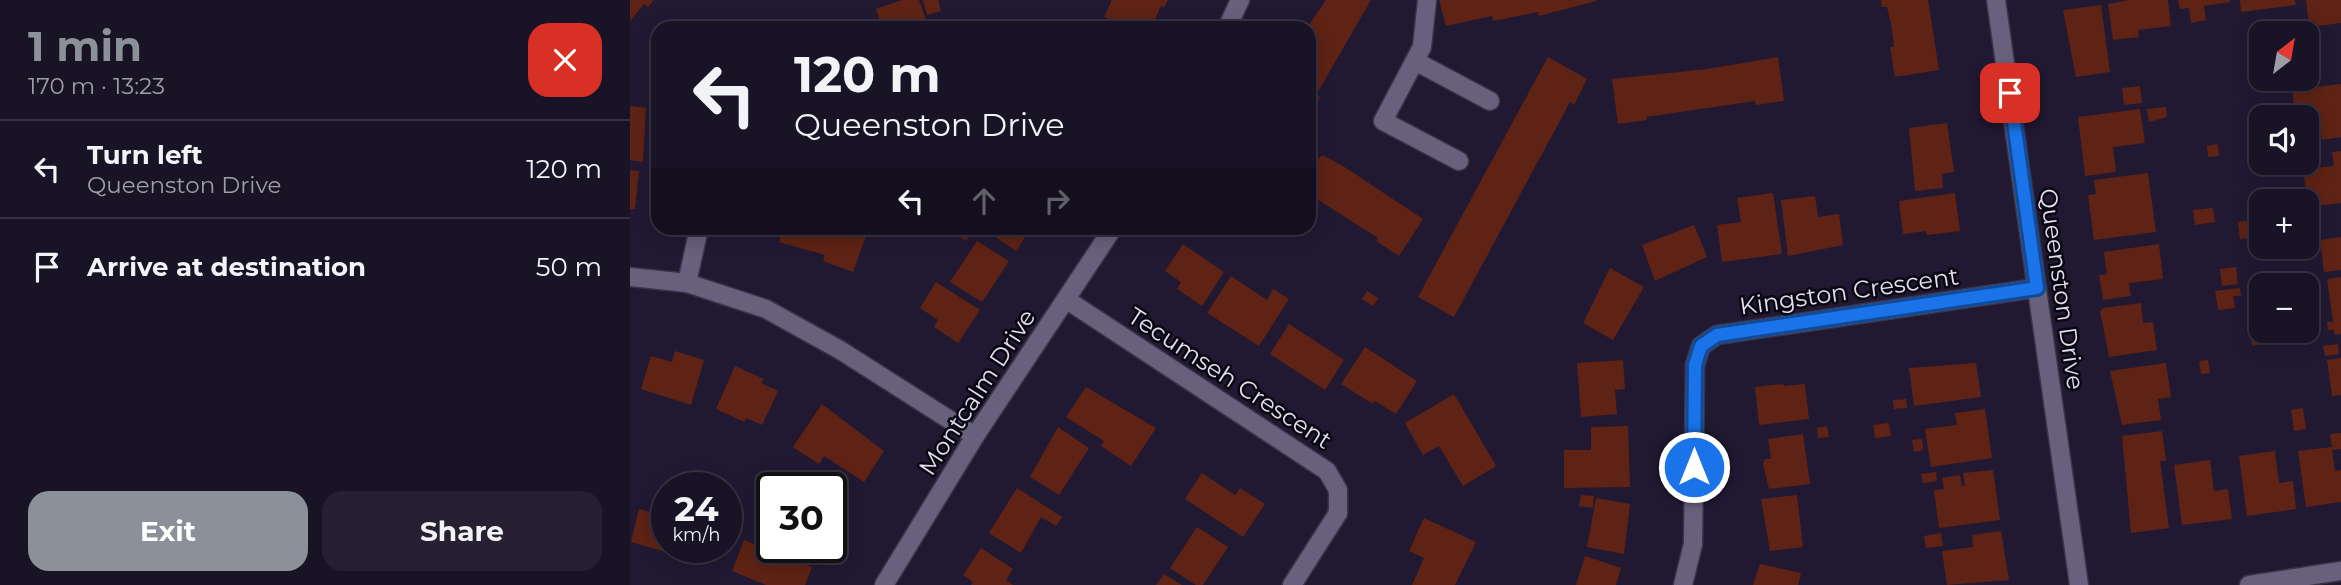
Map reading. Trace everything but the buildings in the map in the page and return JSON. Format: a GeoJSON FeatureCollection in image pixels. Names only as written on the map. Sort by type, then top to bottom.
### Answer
{"type":"FeatureCollection","features":[{"type":"Feature","properties":{"kind":"street"},"geometry":{"type":"LineString","coordinates":[[1230,21],[1240,0]]}},
{"type":"Feature","properties":{"kind":"street"},"geometry":{"type":"LineString","coordinates":[[1427,0],[1422,47],[1383,121],[1459,161]]}},
{"type":"Feature","properties":{"kind":"street","name":"Queenston Drive"},"geometry":{"type":"LineString","coordinates":[[1996,0],[2079,585]]}},
{"type":"Feature","properties":{"kind":"street"},"geometry":{"type":"LineString","coordinates":[[1415,61],[1490,101]]}},
{"type":"Feature","properties":{"kind":"street"},"geometry":{"type":"LineString","coordinates":[[687,283],[697,235]]}},
{"type":"Feature","properties":{"kind":"street","name":"Montcalm Drive"},"geometry":{"type":"LineString","coordinates":[[884,585],[975,436],[1109,235]]}},
{"type":"Feature","properties":{"kind":"street"},"geometry":{"type":"LineString","coordinates":[[630,277],[687,283],[766,309],[839,350],[975,436]]}},
{"type":"Feature","properties":{"kind":"street","name":"Kingston Crescent"},"geometry":{"type":"LineString","coordinates":[[1683,585],[1693,544],[1695,365],[1701,346],[1717,335],[2037,288]]}},
{"type":"Feature","properties":{"kind":"street","name":"Tecumseh Crescent"},"geometry":{"type":"LineString","coordinates":[[1067,300],[1327,471],[1338,490],[1338,513],[1292,585]]}},
{"type":"Feature","properties":{"kind":"street"},"geometry":{"type":"LineString","coordinates":[[2249,585],[2341,571]]}},
{"type":"Feature","properties":{"kind":"route"},"geometry":{"type":"LineString","coordinates":[[1694,467],[1695,365],[1701,346],[1717,335],[2037,288],[2010,93]]}}]}
